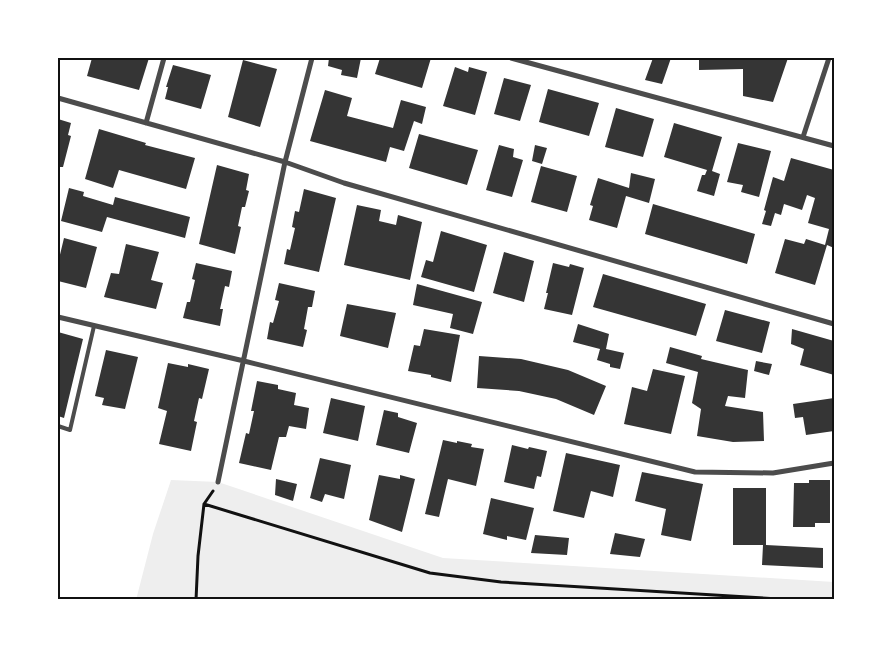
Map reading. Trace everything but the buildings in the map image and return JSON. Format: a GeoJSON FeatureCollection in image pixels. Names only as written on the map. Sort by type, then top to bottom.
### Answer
{"type":"FeatureCollection","features":[{"type":"Feature","properties":{"kind":"street"},"geometry":{"type":"LineString","coordinates":[[146,123],[164,58]]}},
{"type":"Feature","properties":{"kind":"street"},"geometry":{"type":"LineString","coordinates":[[218,482],[286,162],[312,58]]}},
{"type":"Feature","properties":{"kind":"street"},"geometry":{"type":"LineString","coordinates":[[511,58],[834,146]]}},
{"type":"Feature","properties":{"kind":"street"},"geometry":{"type":"LineString","coordinates":[[802,137],[829,58]]}},
{"type":"Feature","properties":{"kind":"street"},"geometry":{"type":"LineString","coordinates":[[58,98],[286,162],[344,183],[834,324]]}},
{"type":"Feature","properties":{"kind":"street"},"geometry":{"type":"LineString","coordinates":[[58,317],[695,472],[773,473],[834,463]]}},
{"type":"Feature","properties":{"kind":"lane"},"geometry":{"type":"LineString","coordinates":[[58,426],[70,430],[94,326]]}},
{"type":"Feature","properties":{"kind":"path"},"geometry":{"type":"LineString","coordinates":[[196,600],[198,556],[204,504],[218,482]]}},
{"type":"Feature","properties":{"kind":"path"},"geometry":{"type":"LineString","coordinates":[[204,504],[430,573],[501,582],[796,600]]}},
{"type":"Feature","properties":{"kind":"shaded area"},"geometry":{"type":"Polygon","coordinates":[[[171,480],[218,482],[443,558],[834,582],[834,600],[136,600],[153,534],[171,480]]]}}]}
